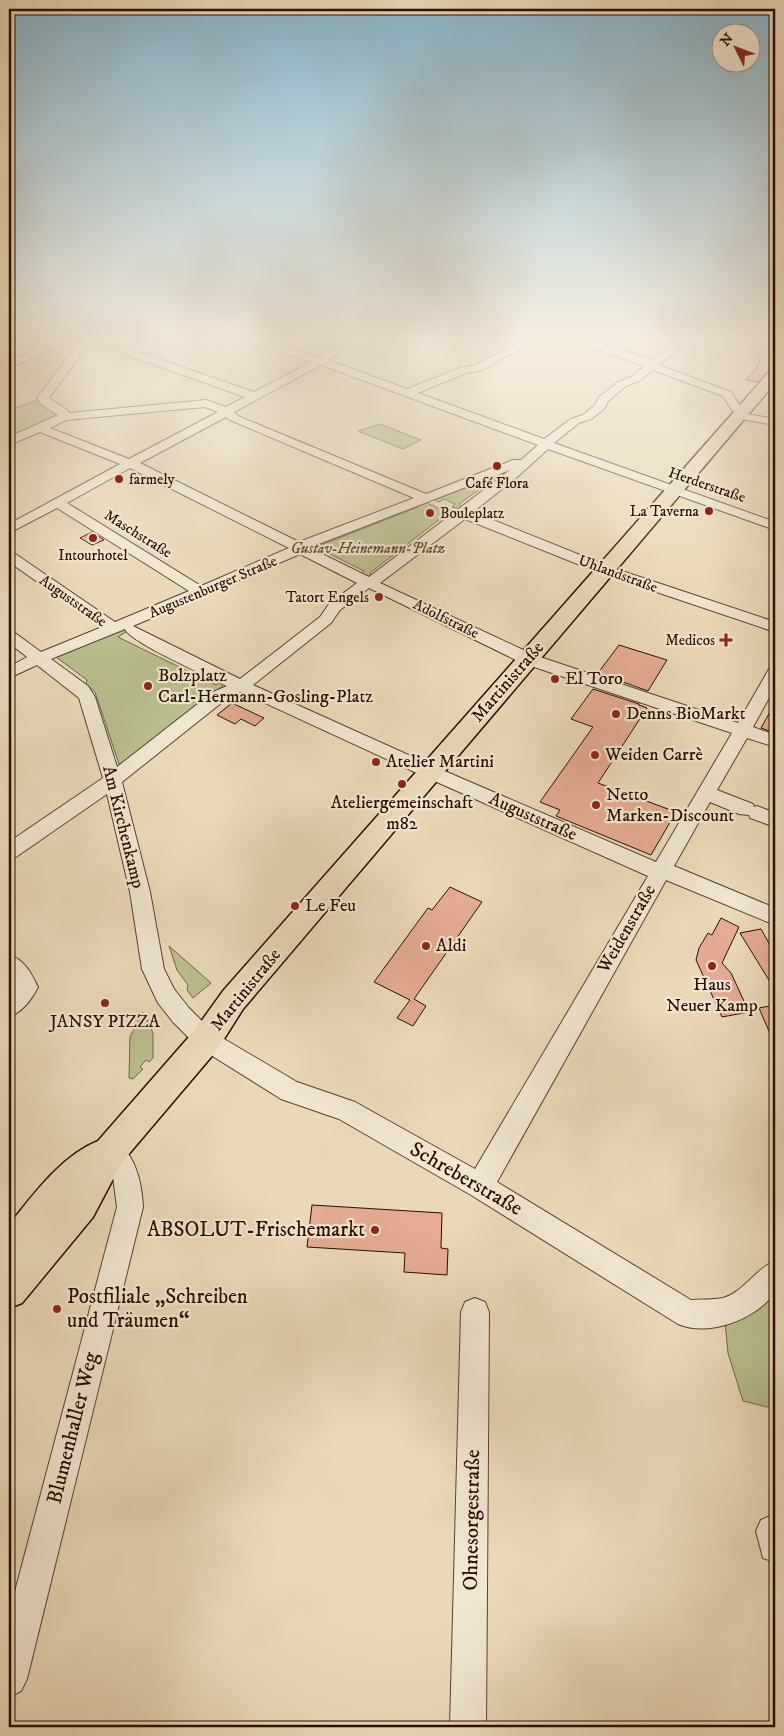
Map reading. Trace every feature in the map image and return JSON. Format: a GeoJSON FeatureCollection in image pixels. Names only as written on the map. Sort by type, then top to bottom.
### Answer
{"type":"FeatureCollection","features":[{"type":"Feature","properties":{"kind":"main road","name":"Martinistraße"},"geometry":{"type":"LineString","coordinates":[[110,1152],[206,1040],[234,1000],[436,775],[679,492],[737,418]]}},
{"type":"Feature","properties":{"kind":"main road"},"geometry":{"type":"LineString","coordinates":[[9,1252],[88,1164],[110,1152]]}},
{"type":"Feature","properties":{"kind":"main road"},"geometry":{"type":"LineString","coordinates":[[9,1290],[81,1205],[110,1152]]}},
{"type":"Feature","properties":{"kind":"street"},"geometry":{"type":"LineString","coordinates":[[9,441],[60,418]]}},
{"type":"Feature","properties":{"kind":"street"},"geometry":{"type":"LineString","coordinates":[[9,529],[213,418]]}},
{"type":"Feature","properties":{"kind":"street"},"geometry":{"type":"LineString","coordinates":[[234,418],[424,498]]}},
{"type":"Feature","properties":{"kind":"street","name":"Herderstraße"},"geometry":{"type":"LineString","coordinates":[[474,418],[775,526]]}},
{"type":"Feature","properties":{"kind":"street"},"geometry":{"type":"LineString","coordinates":[[9,852],[112,779],[219,696],[242,685],[326,620],[334,607],[360,587],[376,579],[463,513],[507,472],[529,459],[575,421],[584,418]]}},
{"type":"Feature","properties":{"kind":"street"},"geometry":{"type":"LineString","coordinates":[[760,418],[775,422]]}},
{"type":"Feature","properties":{"kind":"street","name":"Adolfstraße"},"geometry":{"type":"LineString","coordinates":[[40,428],[131,464],[533,661],[775,741]]}},
{"type":"Feature","properties":{"kind":"street","name":"Augustenburger Straße"},"geometry":{"type":"LineString","coordinates":[[9,673],[38,658],[201,592],[300,548],[424,498],[507,472]]}},
{"type":"Feature","properties":{"kind":"street","name":"Maschstraße"},"geometry":{"type":"LineString","coordinates":[[58,503],[201,592]]}},
{"type":"Feature","properties":{"kind":"street","name":"Uhlandstraße"},"geometry":{"type":"LineString","coordinates":[[463,513],[609,572],[775,627]]}},
{"type":"Feature","properties":{"kind":"street","name":"Auguststraße"},"geometry":{"type":"LineString","coordinates":[[9,556],[113,628]]}},
{"type":"Feature","properties":{"kind":"street","name":"Auguststraße"},"geometry":{"type":"LineString","coordinates":[[132,630],[149,641],[436,775],[660,872],[672,873],[775,917]]}},
{"type":"Feature","properties":{"kind":"street","name":"Am Kirchenkamp"},"geometry":{"type":"LineString","coordinates":[[9,636],[82,690],[87,697],[112,779],[140,892],[152,969],[166,996],[181,1016],[206,1040]]}},
{"type":"Feature","properties":{"kind":"street","name":"Weidenstraße"},"geometry":{"type":"LineString","coordinates":[[480,1186],[775,673]]}},
{"type":"Feature","properties":{"kind":"street"},"geometry":{"type":"LineString","coordinates":[[705,793],[775,820]]}},
{"type":"Feature","properties":{"kind":"street"},"geometry":{"type":"LineString","coordinates":[[9,964],[22,976],[27,987],[9,1007]]}},
{"type":"Feature","properties":{"kind":"street","name":"Schreberstraße"},"geometry":{"type":"LineString","coordinates":[[206,1040],[290,1091],[346,1110],[480,1186],[688,1314],[724,1312],[745,1302],[775,1275]]}},
{"type":"Feature","properties":{"kind":"street","name":"Blumenhaller Weg"},"geometry":{"type":"LineString","coordinates":[[9,1679],[130,1207],[130,1188],[123,1166],[110,1152]]}},
{"type":"Feature","properties":{"kind":"street","name":"Ohnesorgestraße"},"geometry":{"type":"LineString","coordinates":[[468,1727],[475,1312]]}},
{"type":"Feature","properties":{"kind":"green space"},"geometry":{"type":"Polygon","coordinates":[[[9,418],[55,418],[9,440],[9,418]]]}},
{"type":"Feature","properties":{"kind":"green space"},"geometry":{"type":"Polygon","coordinates":[[[380,424],[421,440],[403,449],[358,431],[380,424]]]}},
{"type":"Feature","properties":{"kind":"green space"},"geometry":{"type":"Polygon","coordinates":[[[504,472],[507,473],[497,482],[494,479],[459,504],[461,509],[452,507],[455,504],[444,499],[439,502],[432,498],[438,495],[439,498],[484,481],[483,478],[504,472]]]}},
{"type":"Feature","properties":{"kind":"green space","name":"Gustav-Heinemann-Platz"},"geometry":{"type":"Polygon","coordinates":[[[423,501],[453,515],[450,518],[445,515],[370,573],[373,578],[368,579],[359,575],[364,571],[320,549],[313,552],[309,549],[312,544],[316,543],[316,547],[418,507],[417,503],[423,501]]]}},
{"type":"Feature","properties":{"kind":"green space"},"geometry":{"type":"Polygon","coordinates":[[[123,629],[127,631],[118,637],[216,685],[223,680],[226,683],[122,764],[119,764],[95,692],[86,684],[87,680],[56,657],[123,629]]]}},
{"type":"Feature","properties":{"kind":"green space"},"geometry":{"type":"Polygon","coordinates":[[[169,946],[211,983],[193,998],[187,990],[188,985],[177,970],[169,946]]]}},
{"type":"Feature","properties":{"kind":"green space"},"geometry":{"type":"Polygon","coordinates":[[[142,1013],[144,1013],[153,1033],[153,1058],[149,1062],[146,1060],[140,1067],[143,1069],[133,1079],[129,1078],[130,1037],[142,1013]]]}},
{"type":"Feature","properties":{"kind":"green space"},"geometry":{"type":"Polygon","coordinates":[[[775,1275],[775,1409],[743,1401],[728,1353],[724,1312],[745,1302],[775,1275]]]}},
{"type":"Feature","properties":{"kind":"building","name":"Intourhotel"},"geometry":{"type":"Polygon","coordinates":[[[92,532],[104,540],[92,545],[80,538],[92,532]]]}},
{"type":"Feature","properties":{"kind":"building"},"geometry":{"type":"Polygon","coordinates":[[[619,645],[667,660],[648,691],[598,673],[619,645]]]}},
{"type":"Feature","properties":{"kind":"building","name":"Weiden Carrè"},"geometry":{"type":"Polygon","coordinates":[[[593,689],[647,708],[598,783],[676,812],[651,855],[556,816],[560,810],[540,802],[593,727],[571,719],[593,689]]]}},
{"type":"Feature","properties":{"kind":"building"},"geometry":{"type":"Polygon","coordinates":[[[232,703],[264,718],[255,726],[241,719],[235,724],[217,715],[232,703]]]}},
{"type":"Feature","properties":{"kind":"building"},"geometry":{"type":"Polygon","coordinates":[[[775,703],[775,733],[761,728],[775,703]]]}},
{"type":"Feature","properties":{"kind":"building","name":"Aldi"},"geometry":{"type":"Polygon","coordinates":[[[450,887],[482,902],[414,999],[426,1006],[413,1026],[397,1018],[410,1000],[374,982],[428,908],[432,910],[450,887]]]}},
{"type":"Feature","properties":{"kind":"building","name":"Haus Neuer Kamp"},"geometry":{"type":"Polygon","coordinates":[[[721,918],[739,927],[722,963],[731,973],[749,1012],[722,1017],[696,960],[699,948],[708,933],[712,935],[721,918]]]}},
{"type":"Feature","properties":{"kind":"building"},"geometry":{"type":"Polygon","coordinates":[[[761,929],[775,954],[775,990],[740,933],[761,929]]]}},
{"type":"Feature","properties":{"kind":"building","name":"Haus Neuer Kamp"},"geometry":{"type":"Polygon","coordinates":[[[775,1005],[775,1045],[759,1008],[775,1005]]]}},
{"type":"Feature","properties":{"kind":"building","name":"ABSOLUT-Frischemarkt"},"geometry":{"type":"Polygon","coordinates":[[[312,1205],[442,1213],[441,1248],[448,1249],[447,1275],[404,1272],[405,1253],[307,1247],[312,1205]]]}},
{"type":"Feature","properties":{"kind":"place","name":"Café Flora"},"geometry":{"type":"Point","coordinates":[497,466]}},
{"type":"Feature","properties":{"kind":"place","name":"farmely"},"geometry":{"type":"Point","coordinates":[119,479]}},
{"type":"Feature","properties":{"kind":"place","name":"La Taverna"},"geometry":{"type":"Point","coordinates":[709,511]}},
{"type":"Feature","properties":{"kind":"place","name":"Bouleplatz"},"geometry":{"type":"Point","coordinates":[430,513]}},
{"type":"Feature","properties":{"kind":"place","name":"Intourhotel"},"geometry":{"type":"Point","coordinates":[93,538]}},
{"type":"Feature","properties":{"kind":"place","name":"Tatort Engels"},"geometry":{"type":"Point","coordinates":[379,597]}},
{"type":"Feature","properties":{"kind":"place","name":"Medicos"},"geometry":{"type":"Point","coordinates":[726,640]}},
{"type":"Feature","properties":{"kind":"place","name":"El Toro"},"geometry":{"type":"Point","coordinates":[555,679]}},
{"type":"Feature","properties":{"kind":"place","name":"Bolzplatz Carl-Hermann-Gosling-Platz"},"geometry":{"type":"Point","coordinates":[148,686]}},
{"type":"Feature","properties":{"kind":"place","name":"Denns BioMarkt"},"geometry":{"type":"Point","coordinates":[616,714]}},
{"type":"Feature","properties":{"kind":"place","name":"Weiden Carrè"},"geometry":{"type":"Point","coordinates":[595,755]}},
{"type":"Feature","properties":{"kind":"place","name":"Atelier Martini"},"geometry":{"type":"Point","coordinates":[376,762]}},
{"type":"Feature","properties":{"kind":"place","name":"Ateliergemeinschaft m82"},"geometry":{"type":"Point","coordinates":[402,784]}},
{"type":"Feature","properties":{"kind":"place","name":"Netto Marken-Discount"},"geometry":{"type":"Point","coordinates":[596,805]}},
{"type":"Feature","properties":{"kind":"place","name":"Le Feu"},"geometry":{"type":"Point","coordinates":[295,906]}},
{"type":"Feature","properties":{"kind":"place","name":"Aldi"},"geometry":{"type":"Point","coordinates":[426,946]}},
{"type":"Feature","properties":{"kind":"place","name":"Haus Neuer Kamp"},"geometry":{"type":"Point","coordinates":[712,966]}},
{"type":"Feature","properties":{"kind":"place","name":"JANSY PIZZA"},"geometry":{"type":"Point","coordinates":[105,1003]}},
{"type":"Feature","properties":{"kind":"place","name":"ABSOLUT-Frischemarkt"},"geometry":{"type":"Point","coordinates":[375,1230]}},
{"type":"Feature","properties":{"kind":"place","name":"Postfiliale „Schreiben und Träumen“"},"geometry":{"type":"Point","coordinates":[57,1309]}}]}
